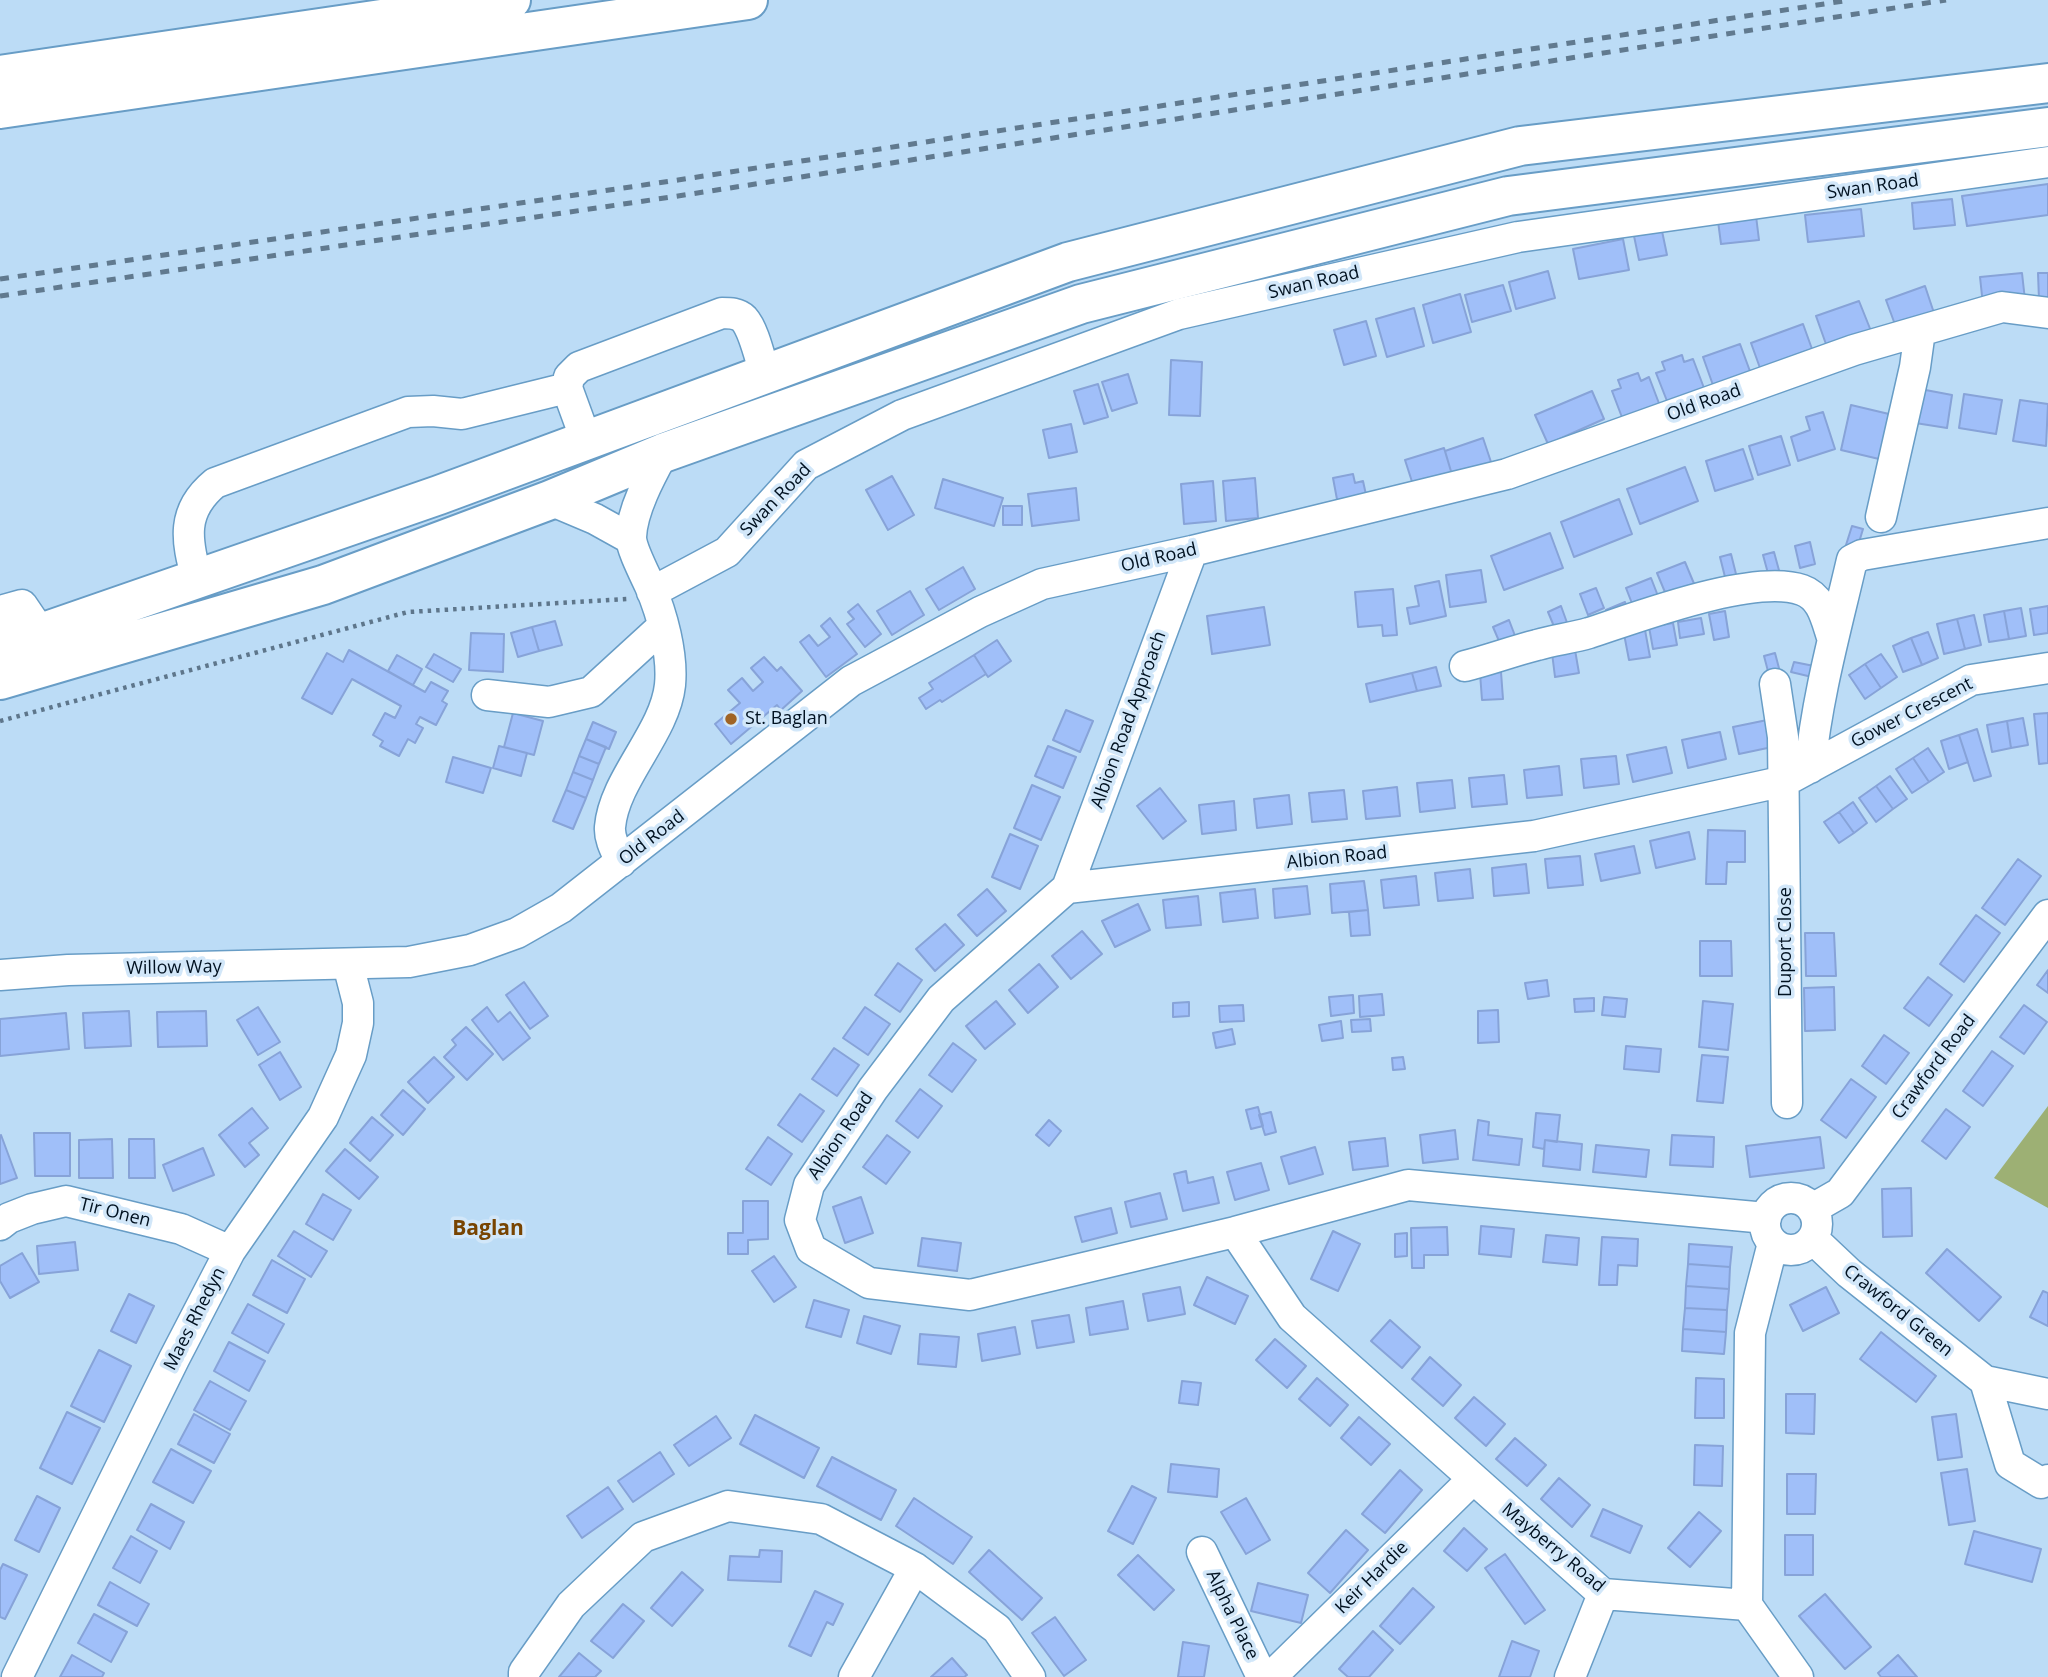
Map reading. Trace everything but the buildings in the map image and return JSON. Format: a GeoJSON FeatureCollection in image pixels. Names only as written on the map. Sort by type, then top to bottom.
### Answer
{"type":"FeatureCollection","features":[{"type":"Feature","properties":{"kind":"main road"},"geometry":{"type":"LineString","coordinates":[[0,75],[512,0]]}},
{"type":"Feature","properties":{"kind":"main road"},"geometry":{"type":"LineString","coordinates":[[0,109],[748,0]]}},
{"type":"Feature","properties":{"kind":"main road"},"geometry":{"type":"LineString","coordinates":[[0,645],[21,616],[197,579],[439,495],[1068,262],[1520,146],[2048,83]]}},
{"type":"Feature","properties":{"kind":"main road"},"geometry":{"type":"LineString","coordinates":[[0,680],[323,586],[550,500],[663,453],[1081,304],[1507,196],[2048,127]]}},
{"type":"Feature","properties":{"kind":"street","name":"Swan Road"},"geometry":{"type":"LineString","coordinates":[[653,592],[727,552],[806,465],[902,415],[1180,314],[1518,237],[2048,162]]}},
{"type":"Feature","properties":{"kind":"street","name":"Old Road"},"geometry":{"type":"LineString","coordinates":[[348,964],[409,962],[470,950],[517,933],[561,908],[851,681],[980,611],[1042,584],[1192,551],[1507,474],[1854,350],[2002,307],[2048,313]]}},
{"type":"Feature","properties":{"kind":"street"},"geometry":{"type":"LineString","coordinates":[[586,440],[567,388],[569,377],[579,367],[722,313],[733,313],[743,318],[765,373]]}},
{"type":"Feature","properties":{"kind":"street"},"geometry":{"type":"LineString","coordinates":[[1881,517],[1920,331]]}},
{"type":"Feature","properties":{"kind":"street"},"geometry":{"type":"LineString","coordinates":[[197,579],[187,531],[193,510],[204,492],[215,483],[408,412],[462,414],[567,388]]}},
{"type":"Feature","properties":{"kind":"street"},"geometry":{"type":"LineString","coordinates":[[621,862],[614,848],[610,828],[618,799],[661,714],[670,686],[668,657],[653,592],[631,539],[643,489],[663,453]]}},
{"type":"Feature","properties":{"kind":"street"},"geometry":{"type":"LineString","coordinates":[[550,500],[595,519],[631,539]]}},
{"type":"Feature","properties":{"kind":"street"},"geometry":{"type":"LineString","coordinates":[[1797,775],[1815,719],[1852,559],[1862,555],[2048,523]]}},
{"type":"Feature","properties":{"kind":"street","name":"Albion Road Approach"},"geometry":{"type":"LineString","coordinates":[[1067,888],[1192,551]]}},
{"type":"Feature","properties":{"kind":"street"},"geometry":{"type":"LineString","coordinates":[[1465,666],[1536,645],[1587,634],[1637,615],[1726,593],[1768,586],[1803,590],[1813,597],[1821,605],[1832,637]]}},
{"type":"Feature","properties":{"kind":"street"},"geometry":{"type":"LineString","coordinates":[[487,695],[549,702],[591,692],[662,626]]}},
{"type":"Feature","properties":{"kind":"street","name":"Gower Crescent"},"geometry":{"type":"LineString","coordinates":[[1797,775],[1971,680],[2048,668]]}},
{"type":"Feature","properties":{"kind":"street"},"geometry":{"type":"LineString","coordinates":[[1775,684],[1783,737],[1797,775]]}},
{"type":"Feature","properties":{"kind":"street","name":"Albion Road"},"geometry":{"type":"LineString","coordinates":[[1769,1230],[1408,1185],[1234,1232],[970,1296],[869,1283],[811,1249],[800,1220],[809,1185],[873,1089],[942,999],[1067,888],[1534,836],[1797,775]]}},
{"type":"Feature","properties":{"kind":"street","name":"Duport Close"},"geometry":{"type":"LineString","coordinates":[[1787,1103],[1797,775]]}},
{"type":"Feature","properties":{"kind":"street","name":"Crawford Road"},"geometry":{"type":"LineString","coordinates":[[1812,1224],[1840,1193],[2048,915]]}},
{"type":"Feature","properties":{"kind":"street","name":"Willow Way"},"geometry":{"type":"LineString","coordinates":[[0,975],[68,970],[348,964]]}},
{"type":"Feature","properties":{"kind":"street","name":"Maes Rhedyn"},"geometry":{"type":"LineString","coordinates":[[17,1677],[230,1251],[323,1117],[351,1055],[358,1023],[358,1003],[348,964]]}},
{"type":"Feature","properties":{"kind":"street"},"geometry":{"type":"LineString","coordinates":[[1769,1230],[1783,1249],[1804,1247],[1812,1224],[1805,1203],[1796,1199],[1777,1202],[1769,1230],[1750,1333],[1747,1605],[1798,1677]]}},
{"type":"Feature","properties":{"kind":"street","name":"Tir Onen"},"geometry":{"type":"LineString","coordinates":[[0,1225],[9,1218],[32,1209],[66,1201],[181,1229],[230,1251]]}},
{"type":"Feature","properties":{"kind":"street","name":"Crawford Green"},"geometry":{"type":"LineString","coordinates":[[1812,1224],[1849,1273],[1985,1381],[2048,1394]]}},
{"type":"Feature","properties":{"kind":"street","name":"Mayberry Road"},"geometry":{"type":"LineString","coordinates":[[1234,1232],[1293,1317],[1603,1594],[1747,1605]]}},
{"type":"Feature","properties":{"kind":"street"},"geometry":{"type":"LineString","coordinates":[[1985,1381],[2010,1464],[2042,1483],[2048,1480]]}},
{"type":"Feature","properties":{"kind":"street","name":"Keir Hardie"},"geometry":{"type":"LineString","coordinates":[[1271,1677],[1473,1479]]}},
{"type":"Feature","properties":{"kind":"street"},"geometry":{"type":"LineString","coordinates":[[523,1677],[571,1605],[643,1537],[728,1506],[821,1519],[915,1567],[997,1629],[1030,1677]]}},
{"type":"Feature","properties":{"kind":"street","name":"Alpha Place"},"geometry":{"type":"LineString","coordinates":[[1202,1552],[1262,1677]]}},
{"type":"Feature","properties":{"kind":"street"},"geometry":{"type":"LineString","coordinates":[[854,1677],[915,1567]]}},
{"type":"Feature","properties":{"kind":"street"},"geometry":{"type":"LineString","coordinates":[[1570,1677],[1603,1594]]}},
{"type":"Feature","properties":{"kind":"path"},"geometry":{"type":"LineString","coordinates":[[0,721],[408,612],[636,599],[653,592]]}},
{"type":"Feature","properties":{"kind":"green space"},"geometry":{"type":"Polygon","coordinates":[[[2048,1106],[2048,1208],[1994,1178],[2048,1106]]]}},
{"type":"Feature","properties":{"kind":"railway"},"geometry":{"type":"LineString","coordinates":[[0,279],[678,180],[1850,0]]}},
{"type":"Feature","properties":{"kind":"railway"},"geometry":{"type":"LineString","coordinates":[[0,296],[678,196],[1946,0]]}},
{"type":"Feature","properties":{"kind":"place","name":"St. Baglan"},"geometry":{"type":"Point","coordinates":[731,719]}},
{"type":"Feature","properties":{"kind":"district","name":"Baglan"},"geometry":{"type":"Point","coordinates":[488,1229]}}]}
